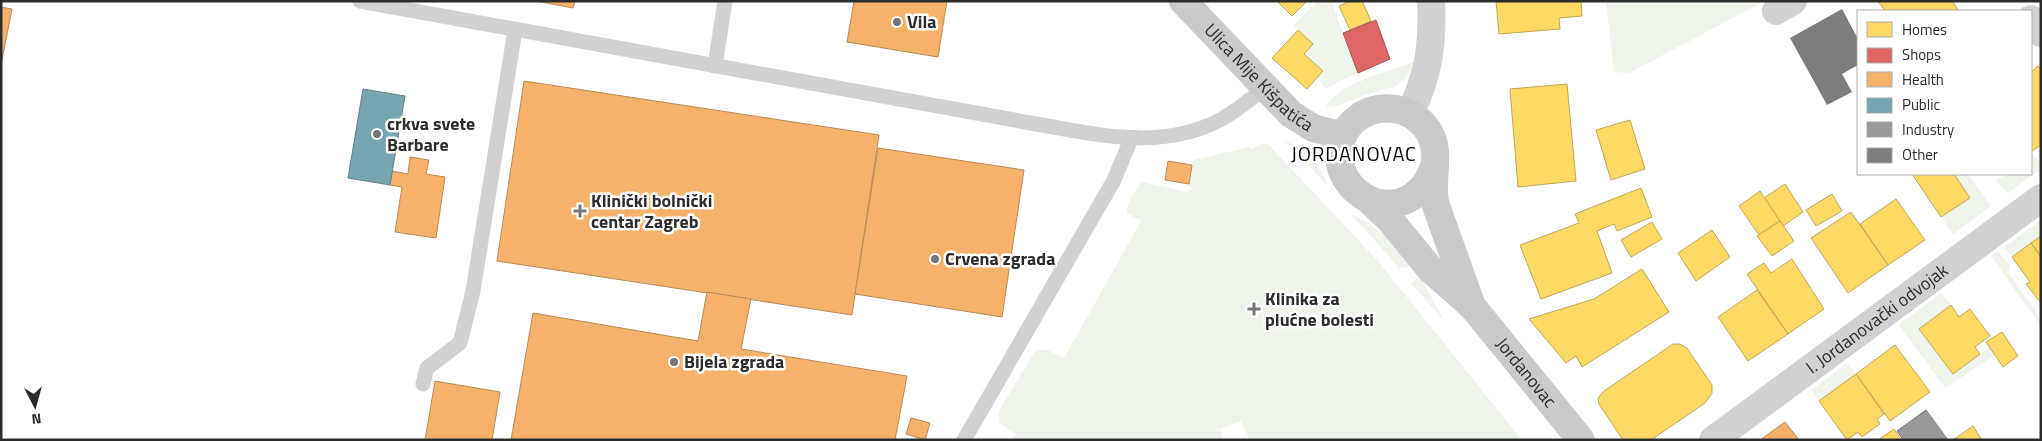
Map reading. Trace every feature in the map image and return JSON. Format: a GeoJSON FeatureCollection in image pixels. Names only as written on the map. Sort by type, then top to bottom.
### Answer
{"type":"FeatureCollection","features":[{"type":"Feature","properties":{"kind":"main road","name":"Ulica Mije Kišpatića"},"geometry":{"type":"LineString","coordinates":[[1183,1],[1291,114],[1312,128],[1343,136]]}},
{"type":"Feature","properties":{"kind":"main road"},"geometry":{"type":"LineString","coordinates":[[1388,108],[1410,113],[1420,121],[1429,133],[1434,147],[1436,202],[1472,306],[1436,275],[1390,220],[1349,185],[1342,172],[1339,156],[1343,136],[1348,127],[1360,116],[1374,109],[1388,108]]}},
{"type":"Feature","properties":{"kind":"main road"},"geometry":{"type":"LineString","coordinates":[[1368,200],[1379,203],[1391,203],[1406,199],[1420,191],[1429,178],[1435,164]]}},
{"type":"Feature","properties":{"kind":"main road","name":"Jordanovac"},"geometry":{"type":"LineString","coordinates":[[1472,306],[1581,440]]}},
{"type":"Feature","properties":{"kind":"street"},"geometry":{"type":"LineString","coordinates":[[1410,113],[1427,70],[1430,50],[1431,1]]}},
{"type":"Feature","properties":{"kind":"street"},"geometry":{"type":"LineString","coordinates":[[2032,20],[2041,33]]}},
{"type":"Feature","properties":{"kind":"street","name":"I. Jordanovački odvojak"},"geometry":{"type":"LineString","coordinates":[[1713,440],[2041,198]]}},
{"type":"Feature","properties":{"kind":"lane"},"geometry":{"type":"LineString","coordinates":[[360,1],[1036,124],[1131,139],[1176,134],[1205,126],[1221,119],[1266,87]]}},
{"type":"Feature","properties":{"kind":"lane"},"geometry":{"type":"LineString","coordinates":[[715,66],[725,1]]}},
{"type":"Feature","properties":{"kind":"lane"},"geometry":{"type":"LineString","coordinates":[[423,384],[427,368],[460,343],[473,291],[515,30]]}},
{"type":"Feature","properties":{"kind":"lane"},"geometry":{"type":"LineString","coordinates":[[964,440],[1114,180],[1131,139]]}},
{"type":"Feature","properties":{"kind":"shaded area"},"geometry":{"type":"Polygon","coordinates":[[[1319,1],[1331,1],[1358,73],[1326,89],[1317,78],[1304,54],[1313,44],[1293,25],[1319,1]]]}},
{"type":"Feature","properties":{"kind":"shaded area"},"geometry":{"type":"Polygon","coordinates":[[[1606,1],[1760,1],[1761,3],[1629,73],[1614,72],[1606,1]]]}},
{"type":"Feature","properties":{"kind":"shaded area"},"geometry":{"type":"Polygon","coordinates":[[[1414,62],[1405,79],[1393,88],[1364,95],[1338,106],[1326,107],[1341,91],[1366,79],[1414,62]]]}},
{"type":"Feature","properties":{"kind":"shaded area"},"geometry":{"type":"Polygon","coordinates":[[[1284,140],[1311,158],[1328,186],[1284,140]]]}},
{"type":"Feature","properties":{"kind":"shaded area","name":"Klinika za plućne bolesti"},"geometry":{"type":"Polygon","coordinates":[[[1260,144],[1267,144],[1271,147],[1377,260],[1522,440],[1249,440],[1241,421],[1220,429],[1224,440],[1013,440],[1016,434],[999,423],[998,412],[1034,353],[1045,350],[1064,358],[1141,221],[1127,213],[1127,209],[1141,182],[1187,192],[1193,188],[1189,187],[1189,184],[1192,162],[1194,160],[1249,147],[1251,149],[1260,144]]]}},
{"type":"Feature","properties":{"kind":"shaded area"},"geometry":{"type":"Polygon","coordinates":[[[2032,155],[2041,164],[2041,169],[2008,193],[1996,181],[2005,175],[2032,175],[2032,155]]]}},
{"type":"Feature","properties":{"kind":"shaded area"},"geometry":{"type":"Polygon","coordinates":[[[1955,175],[1969,175],[1991,206],[1953,234],[1941,217],[1970,198],[1955,175]]]}},
{"type":"Feature","properties":{"kind":"shaded area"},"geometry":{"type":"Polygon","coordinates":[[[1351,214],[1385,236],[1411,266],[1399,268],[1351,214]]]}},
{"type":"Feature","properties":{"kind":"shaded area"},"geometry":{"type":"Polygon","coordinates":[[[2041,220],[2041,236],[2012,257],[2004,247],[2041,220]]]}},
{"type":"Feature","properties":{"kind":"shaded area"},"geometry":{"type":"Polygon","coordinates":[[[1998,251],[2010,266],[2008,272],[2041,319],[2041,326],[1991,256],[1998,251]]]}},
{"type":"Feature","properties":{"kind":"shaded area"},"geometry":{"type":"Polygon","coordinates":[[[1420,277],[1445,322],[1411,283],[1420,277]]]}},
{"type":"Feature","properties":{"kind":"shaded area"},"geometry":{"type":"Polygon","coordinates":[[[1941,293],[1951,305],[1919,329],[1953,374],[1990,347],[1995,355],[1945,388],[1899,325],[1941,293]]]}},
{"type":"Feature","properties":{"kind":"shaded area"},"geometry":{"type":"Polygon","coordinates":[[[1848,363],[1856,374],[1819,401],[1811,390],[1848,363]]]}},
{"type":"Feature","properties":{"kind":"building: Homes"},"geometry":{"type":"Polygon","coordinates":[[[1277,1],[1307,1],[1292,16],[1277,1]]]}},
{"type":"Feature","properties":{"kind":"building: Homes"},"geometry":{"type":"Polygon","coordinates":[[[1351,1],[1362,1],[1371,21],[1350,30],[1339,6],[1351,1]]]}},
{"type":"Feature","properties":{"kind":"building: Homes"},"geometry":{"type":"Polygon","coordinates":[[[1496,1],[1581,1],[1582,16],[1559,18],[1560,29],[1499,34],[1496,1]]]}},
{"type":"Feature","properties":{"kind":"building: Homes"},"geometry":{"type":"Polygon","coordinates":[[[1878,1],[1952,1],[1958,10],[1884,10],[1878,1]]]}},
{"type":"Feature","properties":{"kind":"building: Homes"},"geometry":{"type":"Polygon","coordinates":[[[1298,30],[1313,44],[1304,54],[1323,71],[1307,89],[1272,58],[1298,30]]]}},
{"type":"Feature","properties":{"kind":"building: Homes"},"geometry":{"type":"Polygon","coordinates":[[[2038,66],[2041,70],[2041,145],[2032,151],[2032,71],[2038,66]]]}},
{"type":"Feature","properties":{"kind":"building: Homes"},"geometry":{"type":"Polygon","coordinates":[[[1567,84],[1576,181],[1518,187],[1510,89],[1567,84]]]}},
{"type":"Feature","properties":{"kind":"building: Homes"},"geometry":{"type":"Polygon","coordinates":[[[1630,120],[1645,169],[1611,180],[1596,130],[1630,120]]]}},
{"type":"Feature","properties":{"kind":"building: Homes"},"geometry":{"type":"Polygon","coordinates":[[[1913,175],[1955,175],[1970,198],[1941,217],[1913,175]]]}},
{"type":"Feature","properties":{"kind":"building: Homes"},"geometry":{"type":"Polygon","coordinates":[[[1785,184],[1803,212],[1783,226],[1764,198],[1785,184]]]}},
{"type":"Feature","properties":{"kind":"building: Homes"},"geometry":{"type":"Polygon","coordinates":[[[1641,188],[1652,217],[1617,231],[1614,224],[1597,231],[1612,273],[1541,299],[1520,245],[1579,223],[1575,214],[1641,188]]]}},
{"type":"Feature","properties":{"kind":"building: Homes"},"geometry":{"type":"Polygon","coordinates":[[[1760,191],[1780,221],[1759,235],[1739,206],[1760,191]]]}},
{"type":"Feature","properties":{"kind":"building: Homes"},"geometry":{"type":"Polygon","coordinates":[[[1832,194],[1842,211],[1816,226],[1806,210],[1832,194]]]}},
{"type":"Feature","properties":{"kind":"building: Homes"},"geometry":{"type":"Polygon","coordinates":[[[1896,199],[1925,240],[1888,265],[1860,224],[1896,199]]]}},
{"type":"Feature","properties":{"kind":"building: Homes"},"geometry":{"type":"Polygon","coordinates":[[[1851,212],[1888,265],[1848,293],[1811,238],[1851,212]]]}},
{"type":"Feature","properties":{"kind":"building: Homes"},"geometry":{"type":"Polygon","coordinates":[[[1780,221],[1794,241],[1772,256],[1757,236],[1780,221]]]}},
{"type":"Feature","properties":{"kind":"building: Homes"},"geometry":{"type":"Polygon","coordinates":[[[1652,222],[1662,239],[1631,257],[1621,240],[1652,222]]]}},
{"type":"Feature","properties":{"kind":"building: Homes"},"geometry":{"type":"Polygon","coordinates":[[[1712,230],[1730,257],[1696,281],[1678,253],[1712,230]]]}},
{"type":"Feature","properties":{"kind":"building: Homes"},"geometry":{"type":"Polygon","coordinates":[[[2041,236],[2041,257],[2031,243],[2041,236]]]}},
{"type":"Feature","properties":{"kind":"building: Homes"},"geometry":{"type":"Polygon","coordinates":[[[2031,243],[2041,257],[2041,303],[2026,284],[2030,282],[2012,257],[2031,243]]]}},
{"type":"Feature","properties":{"kind":"building: Homes"},"geometry":{"type":"Polygon","coordinates":[[[1792,259],[1824,309],[1788,334],[1747,274],[1764,263],[1771,273],[1792,259]]]}},
{"type":"Feature","properties":{"kind":"building: Homes"},"geometry":{"type":"Polygon","coordinates":[[[1642,269],[1669,312],[1582,367],[1576,356],[1566,363],[1529,319],[1594,299],[1642,269]]]}},
{"type":"Feature","properties":{"kind":"building: Homes"},"geometry":{"type":"Polygon","coordinates":[[[1757,290],[1788,334],[1748,361],[1718,317],[1757,290]]]}},
{"type":"Feature","properties":{"kind":"building: Homes"},"geometry":{"type":"Polygon","coordinates":[[[1951,305],[1959,317],[1970,309],[1990,336],[1975,347],[1980,354],[1953,374],[1919,329],[1951,305]]]}},
{"type":"Feature","properties":{"kind":"building: Homes"},"geometry":{"type":"Polygon","coordinates":[[[2002,332],[2018,356],[2003,367],[1986,342],[2002,332]]]}},
{"type":"Feature","properties":{"kind":"building: Homes"},"geometry":{"type":"Polygon","coordinates":[[[1673,344],[1680,344],[1687,348],[1712,385],[1712,393],[1705,403],[1651,440],[1623,440],[1599,404],[1598,398],[1604,391],[1673,344]]]}},
{"type":"Feature","properties":{"kind":"building: Homes"},"geometry":{"type":"Polygon","coordinates":[[[1895,345],[1930,392],[1890,421],[1856,374],[1895,345]]]}},
{"type":"Feature","properties":{"kind":"building: Homes"},"geometry":{"type":"Polygon","coordinates":[[[1856,374],[1884,414],[1877,419],[1880,424],[1862,437],[1858,432],[1847,440],[1819,401],[1856,374]]]}},
{"type":"Feature","properties":{"kind":"building: Homes"},"geometry":{"type":"Polygon","coordinates":[[[1973,426],[1982,440],[1953,440],[1973,426]]]}},
{"type":"Feature","properties":{"kind":"building: Homes"},"geometry":{"type":"Polygon","coordinates":[[[1894,429],[1901,440],[1878,440],[1894,429]]]}},
{"type":"Feature","properties":{"kind":"building: Shops"},"geometry":{"type":"Polygon","coordinates":[[[1376,20],[1390,59],[1358,73],[1343,33],[1376,20]]]}},
{"type":"Feature","properties":{"kind":"building: Health"},"geometry":{"type":"Polygon","coordinates":[[[536,1],[575,1],[573,8],[536,1]]]}},
{"type":"Feature","properties":{"kind":"building: Health","name":"Vila"},"geometry":{"type":"Polygon","coordinates":[[[854,1],[947,1],[938,57],[847,42],[854,1]]]}},
{"type":"Feature","properties":{"kind":"building: Health"},"geometry":{"type":"Polygon","coordinates":[[[1,7],[12,9],[1,65],[1,7]]]}},
{"type":"Feature","properties":{"kind":"building: Health"},"geometry":{"type":"Polygon","coordinates":[[[524,81],[879,135],[852,315],[497,261],[524,81]]]}},
{"type":"Feature","properties":{"kind":"building: Health","name":"Crvena zgrada"},"geometry":{"type":"Polygon","coordinates":[[[878,148],[1024,170],[1002,317],[855,294],[878,148]]]}},
{"type":"Feature","properties":{"kind":"building: Health"},"geometry":{"type":"Polygon","coordinates":[[[410,157],[429,160],[426,174],[445,177],[436,238],[395,232],[402,187],[390,185],[392,171],[408,174],[410,157]]]}},
{"type":"Feature","properties":{"kind":"building: Health"},"geometry":{"type":"Polygon","coordinates":[[[1168,161],[1192,165],[1189,184],[1165,180],[1168,161]]]}},
{"type":"Feature","properties":{"kind":"building: Health","name":"Bijela zgrada"},"geometry":{"type":"Polygon","coordinates":[[[707,292],[751,299],[741,349],[907,376],[895,440],[511,440],[533,313],[698,341],[707,292]]]}},
{"type":"Feature","properties":{"kind":"building: Health"},"geometry":{"type":"Polygon","coordinates":[[[435,381],[500,392],[492,440],[425,440],[435,381]]]}},
{"type":"Feature","properties":{"kind":"building: Health"},"geometry":{"type":"Polygon","coordinates":[[[911,418],[930,423],[925,440],[906,434],[911,418]]]}},
{"type":"Feature","properties":{"kind":"building: Health"},"geometry":{"type":"Polygon","coordinates":[[[1785,422],[1799,440],[1760,440],[1785,422]]]}},
{"type":"Feature","properties":{"kind":"building: Public","name":"crkva svete Barbare"},"geometry":{"type":"Polygon","coordinates":[[[363,89],[405,96],[390,185],[348,178],[363,89]]]}},
{"type":"Feature","properties":{"kind":"building: Industry"},"geometry":{"type":"Polygon","coordinates":[[[1926,410],[1948,440],[1903,440],[1897,431],[1926,410]]]}},
{"type":"Feature","properties":{"kind":"building: Other"},"geometry":{"type":"Polygon","coordinates":[[[1842,9],[1857,37],[1857,66],[1842,74],[1852,92],[1827,105],[1790,38],[1842,9]]]}},
{"type":"Feature","properties":{"kind":"place","name":"Vila"},"geometry":{"type":"Point","coordinates":[897,22]}},
{"type":"Feature","properties":{"kind":"place","name":"crkva svete Barbare"},"geometry":{"type":"Point","coordinates":[377,134]}},
{"type":"Feature","properties":{"kind":"place","name":"Klinički bolnički centar Zagreb"},"geometry":{"type":"Point","coordinates":[580,211]}},
{"type":"Feature","properties":{"kind":"place","name":"Crvena zgrada"},"geometry":{"type":"Point","coordinates":[935,259]}},
{"type":"Feature","properties":{"kind":"place","name":"Klinika za plućne bolesti"},"geometry":{"type":"Point","coordinates":[1254,309]}},
{"type":"Feature","properties":{"kind":"place","name":"Bijela zgrada"},"geometry":{"type":"Point","coordinates":[674,362]}},
{"type":"Feature","properties":{"kind":"district","name":"JORDANOVAC"},"geometry":{"type":"Point","coordinates":[1354,154]}}]}
